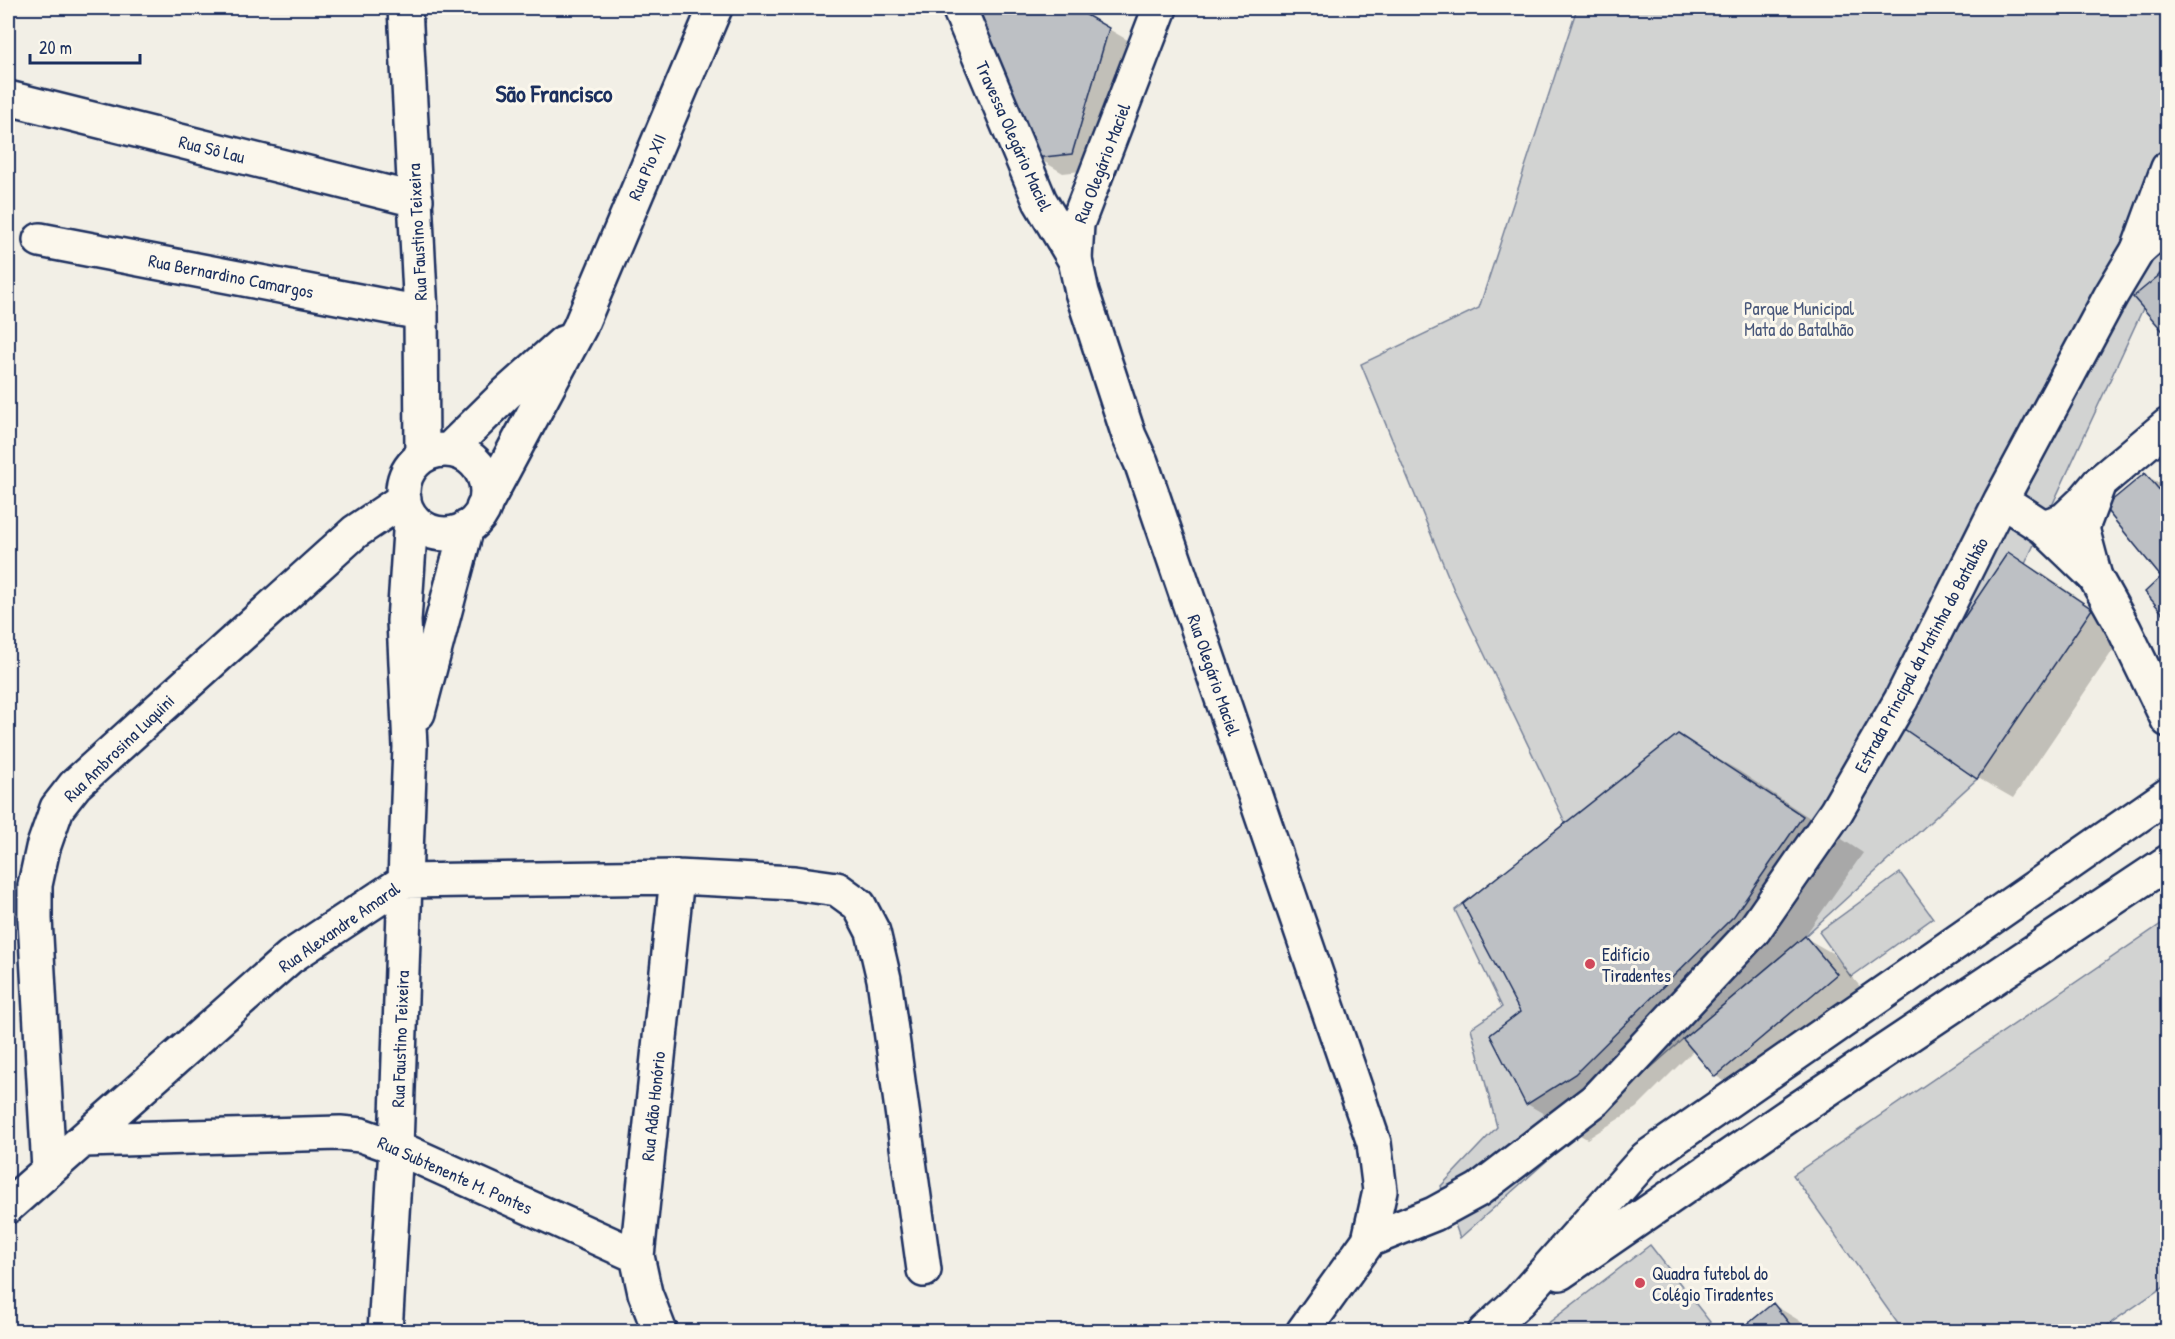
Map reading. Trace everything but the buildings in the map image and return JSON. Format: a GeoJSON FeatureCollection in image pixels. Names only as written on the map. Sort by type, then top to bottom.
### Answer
{"type":"FeatureCollection","features":[{"type":"Feature","properties":{"kind":"street","name":"Rua Faustino Teixeira"},"geometry":{"type":"LineString","coordinates":[[405,8],[421,313],[436,453]]}},
{"type":"Feature","properties":{"kind":"street","name":"Rua Pio XII"},"geometry":{"type":"LineString","coordinates":[[475,518],[580,327],[715,8]]}},
{"type":"Feature","properties":{"kind":"street","name":"Travessa Olegário Maciel"},"geometry":{"type":"LineString","coordinates":[[959,8],[1040,201],[1076,260]]}},
{"type":"Feature","properties":{"kind":"street","name":"Rua Olegário Maciel"},"geometry":{"type":"LineString","coordinates":[[1160,8],[1077,224],[1076,260],[1082,292],[1129,436],[1141,462],[1374,1143],[1380,1191],[1369,1240],[1303,1332]]}},
{"type":"Feature","properties":{"kind":"street","name":"Rua Sô Lau"},"geometry":{"type":"LineString","coordinates":[[8,98],[416,200]]}},
{"type":"Feature","properties":{"kind":"street"},"geometry":{"type":"LineString","coordinates":[[2138,250],[2168,168]]}},
{"type":"Feature","properties":{"kind":"street","name":"Estrada Principal da Matinha do Batalhão"},"geometry":{"type":"LineString","coordinates":[[1369,1240],[1434,1214],[1478,1190],[1595,1100],[1754,930],[1836,812],[1895,710],[2001,500],[2138,250],[2168,224]]}},
{"type":"Feature","properties":{"kind":"street","name":"Rua Bernardino Camargos"},"geometry":{"type":"LineString","coordinates":[[40,240],[421,313]]}},
{"type":"Feature","properties":{"kind":"street","name":"Rua Pio XII"},"geometry":{"type":"LineString","coordinates":[[436,453],[580,327]]}},
{"type":"Feature","properties":{"kind":"street"},"geometry":{"type":"LineString","coordinates":[[2043,527],[2064,520],[2099,483],[2168,425]]}},
{"type":"Feature","properties":{"kind":"street"},"geometry":{"type":"LineString","coordinates":[[436,453],[464,454],[484,475],[487,489],[475,518],[459,532],[446,534],[433,532],[421,526],[408,508],[405,479],[411,466],[436,453]]}},
{"type":"Feature","properties":{"kind":"street"},"geometry":{"type":"LineString","coordinates":[[2099,483],[2082,528],[2095,577],[2124,629],[2168,720]]}},
{"type":"Feature","properties":{"kind":"street"},"geometry":{"type":"LineString","coordinates":[[2001,500],[2043,527],[2095,577]]}},
{"type":"Feature","properties":{"kind":"street","name":"Rua Faustino Teixeira"},"geometry":{"type":"LineString","coordinates":[[385,1332],[396,1147],[410,747],[404,621],[408,508]]}},
{"type":"Feature","properties":{"kind":"street","name":"Rua Ambrosina Luquini"},"geometry":{"type":"LineString","coordinates":[[49,1170],[35,885],[43,848],[57,808],[75,785],[355,532],[408,508]]}},
{"type":"Feature","properties":{"kind":"street","name":"Rua Faustino Teixeira"},"geometry":{"type":"LineString","coordinates":[[410,747],[475,518]]}},
{"type":"Feature","properties":{"kind":"street"},"geometry":{"type":"LineString","coordinates":[[1485,1332],[1519,1301],[1646,1158],[2168,795]]}},
{"type":"Feature","properties":{"kind":"street"},"geometry":{"type":"LineString","coordinates":[[1519,1301],[1798,1109],[2168,862]]}},
{"type":"Feature","properties":{"kind":"street","name":"Rua Alexandre Amaral"},"geometry":{"type":"LineString","coordinates":[[8,1206],[290,957],[405,880],[677,877],[794,883],[837,889],[859,905],[873,932],[884,979],[924,1270]]}},
{"type":"Feature","properties":{"kind":"street","name":"Rua Adão Honório"},"geometry":{"type":"LineString","coordinates":[[660,1332],[645,1293],[638,1256],[677,877]]}},
{"type":"Feature","properties":{"kind":"street","name":"Rua Subtenente M. Pontes"},"geometry":{"type":"LineString","coordinates":[[84,1140],[340,1133],[361,1135],[396,1147],[638,1256]]}},
{"type":"Feature","properties":{"kind":"green space","name":"Parque Municipal Mata do Batalhão"},"geometry":{"type":"Polygon","coordinates":[[[1577,8],[2167,8],[2167,268],[2159,274],[2025,564],[2008,553],[1894,721],[1977,779],[1805,936],[1683,1039],[1460,1238],[1441,1186],[1497,1127],[1471,1028],[1502,1007],[1455,910],[1566,824],[1456,595],[1361,364],[1479,308],[1577,8]]]}},
{"type":"Feature","properties":{"kind":"green space"},"geometry":{"type":"Polygon","coordinates":[[[1900,873],[1933,918],[1851,977],[1819,932],[1900,873]]]}},
{"type":"Feature","properties":{"kind":"green space"},"geometry":{"type":"Polygon","coordinates":[[[2167,920],[2167,1284],[2099,1331],[1903,1331],[1793,1175],[2167,920]]]}},
{"type":"Feature","properties":{"kind":"green space","name":"Quadra futebol do Colégio Tiradentes"},"geometry":{"type":"Polygon","coordinates":[[[1650,1245],[1710,1322],[1697,1331],[1538,1331],[1650,1245]]]}},
{"type":"Feature","properties":{"kind":"place","name":"Edifício Tiradentes"},"geometry":{"type":"Point","coordinates":[1590,964]}},
{"type":"Feature","properties":{"kind":"place","name":"Quadra futebol do Colégio Tiradentes"},"geometry":{"type":"Point","coordinates":[1640,1283]}},
{"type":"Feature","properties":{"kind":"district","name":"São Francisco"},"geometry":{"type":"Point","coordinates":[554,93]}}]}
